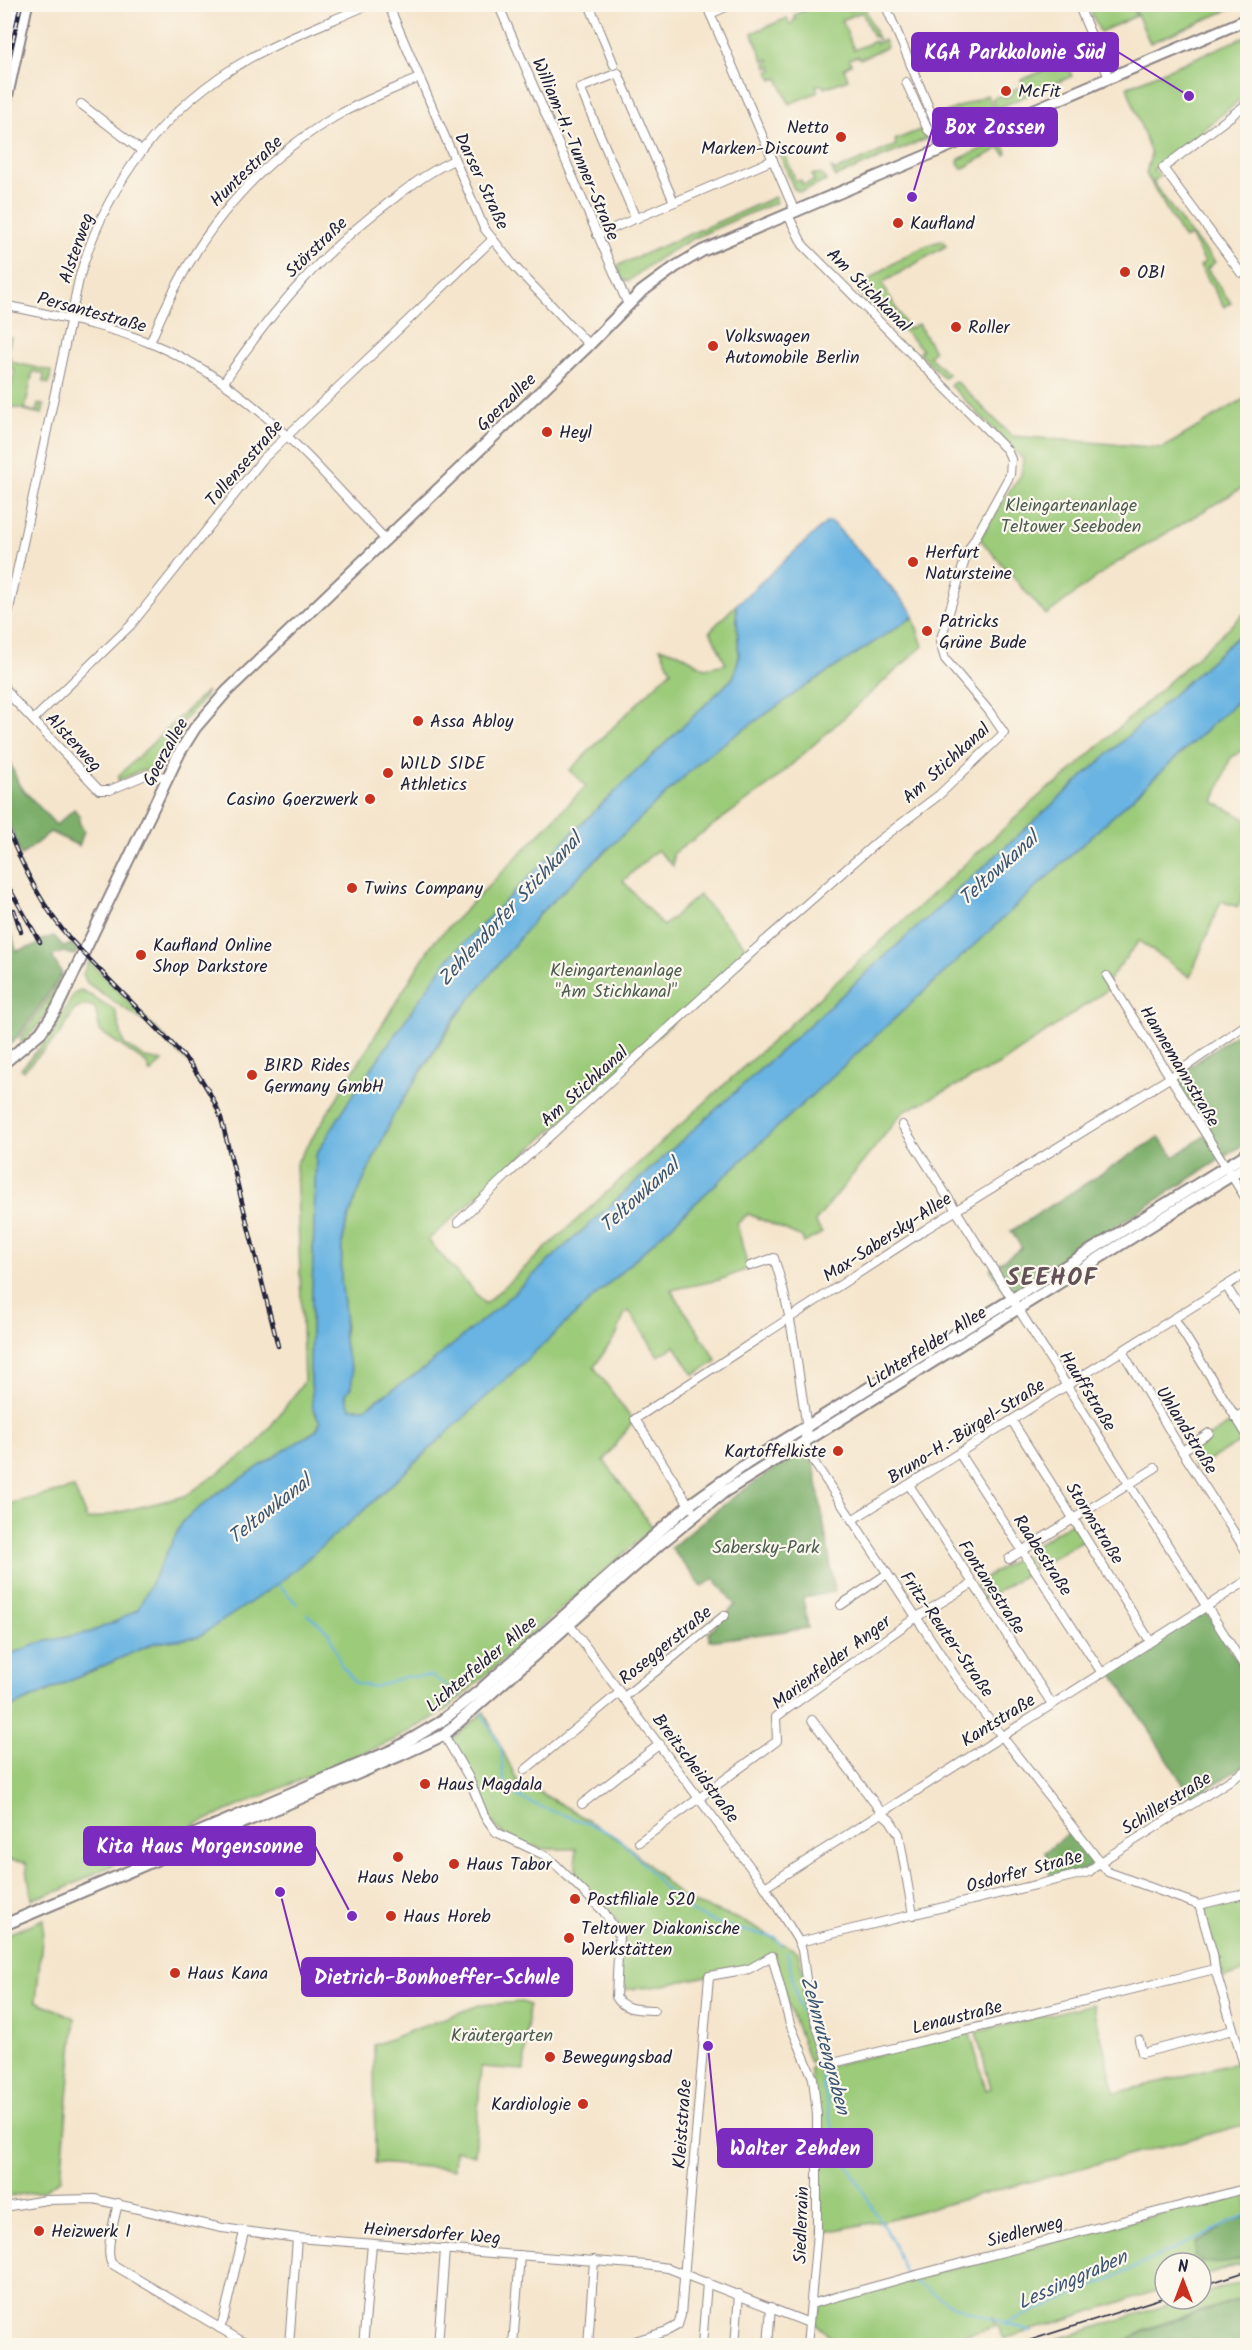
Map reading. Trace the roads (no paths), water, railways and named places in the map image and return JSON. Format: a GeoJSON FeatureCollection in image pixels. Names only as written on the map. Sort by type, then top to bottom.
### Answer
{"type":"FeatureCollection","features":[{"type":"Feature","properties":{"kind":"main road"},"geometry":{"type":"LineString","coordinates":[[5,109],[10,60],[26,10]]}},
{"type":"Feature","properties":{"kind":"main road","name":"Goerzallee"},"geometry":{"type":"LineString","coordinates":[[4,1063],[41,1032],[57,1008],[180,752],[195,728],[224,694],[656,279],[688,259],[791,213],[1248,19]]}},
{"type":"Feature","properties":{"kind":"main road","name":"Lichterfelder Allee"},"geometry":{"type":"LineString","coordinates":[[4,1925],[444,1735],[567,1621],[749,1462],[1015,1304],[1228,1171],[1248,1153]]}},
{"type":"Feature","properties":{"kind":"main road","name":"Lichterfelder Allee"},"geometry":{"type":"LineString","coordinates":[[1228,1171],[1248,1165]]}},
{"type":"Feature","properties":{"kind":"main road","name":"Lichterfelder Allee"},"geometry":{"type":"LineString","coordinates":[[693,1509],[804,1443],[1015,1304]]}},
{"type":"Feature","properties":{"kind":"main road","name":"Lichterfelder Allee"},"geometry":{"type":"LineString","coordinates":[[107,1881],[174,1843],[393,1750],[422,1734],[567,1621]]}},
{"type":"Feature","properties":{"kind":"street","name":"Alsterweg"},"geometry":{"type":"LineString","coordinates":[[4,633],[70,319],[87,252],[100,220],[122,178],[142,151],[181,108],[236,66],[272,47],[370,4]]}},
{"type":"Feature","properties":{"kind":"street","name":"Darser Straße"},"geometry":{"type":"LineString","coordinates":[[388,4],[474,208],[492,240],[589,345]]}},
{"type":"Feature","properties":{"kind":"street","name":"William-H.-Tunner-Straße"},"geometry":{"type":"LineString","coordinates":[[498,4],[628,305]]}},
{"type":"Feature","properties":{"kind":"street"},"geometry":{"type":"LineString","coordinates":[[589,4],[674,202]]}},
{"type":"Feature","properties":{"kind":"street"},"geometry":{"type":"LineString","coordinates":[[706,4],[773,160],[791,213]]}},
{"type":"Feature","properties":{"kind":"street"},"geometry":{"type":"LineString","coordinates":[[711,14],[733,4]]}},
{"type":"Feature","properties":{"kind":"street"},"geometry":{"type":"LineString","coordinates":[[885,4],[937,127],[936,136],[941,149]]}},
{"type":"Feature","properties":{"kind":"street"},"geometry":{"type":"LineString","coordinates":[[1078,4],[1110,78]]}},
{"type":"Feature","properties":{"kind":"street"},"geometry":{"type":"LineString","coordinates":[[4,53],[14,9],[26,10]]}},
{"type":"Feature","properties":{"kind":"street"},"geometry":{"type":"LineString","coordinates":[[616,69],[580,88],[636,219]]}},
{"type":"Feature","properties":{"kind":"street","name":"Huntestraße"},"geometry":{"type":"LineString","coordinates":[[150,343],[168,300],[189,261],[214,224],[249,183],[284,153],[330,120],[371,98],[419,78]]}},
{"type":"Feature","properties":{"kind":"street"},"geometry":{"type":"LineString","coordinates":[[906,82],[928,130],[936,136]]}},
{"type":"Feature","properties":{"kind":"street"},"geometry":{"type":"LineString","coordinates":[[1241,273],[1163,168],[1248,103]]}},
{"type":"Feature","properties":{"kind":"street"},"geometry":{"type":"LineString","coordinates":[[81,104],[142,151]]}},
{"type":"Feature","properties":{"kind":"street","name":"Störstraße"},"geometry":{"type":"LineString","coordinates":[[224,382],[279,306],[335,247],[396,196],[454,160]]}},
{"type":"Feature","properties":{"kind":"street"},"geometry":{"type":"LineString","coordinates":[[597,235],[773,160]]}},
{"type":"Feature","properties":{"kind":"street","name":"Am Stichkanal"},"geometry":{"type":"LineString","coordinates":[[458,1222],[751,953],[877,842],[939,795],[1004,733],[989,711],[945,659],[940,642],[967,553],[1010,475],[1011,459],[1007,450],[803,245],[791,213]]}},
{"type":"Feature","properties":{"kind":"street","name":"Tollensestraße"},"geometry":{"type":"LineString","coordinates":[[33,720],[131,625],[249,476],[287,435],[492,240]]}},
{"type":"Feature","properties":{"kind":"street","name":"Persantestraße"},"geometry":{"type":"LineString","coordinates":[[4,305],[111,329],[183,357],[224,382],[259,409],[287,435],[386,540]]}},
{"type":"Feature","properties":{"kind":"street","name":"Alsterweg"},"geometry":{"type":"LineString","coordinates":[[4,686],[14,700],[99,790],[110,790],[146,775],[169,777]]}},
{"type":"Feature","properties":{"kind":"street","name":"Hannemannstraße"},"geometry":{"type":"LineString","coordinates":[[1107,976],[1248,1202]]}},
{"type":"Feature","properties":{"kind":"street","name":"Max-Sabersky-Allee"},"geometry":{"type":"LineString","coordinates":[[693,1509],[636,1419],[956,1210],[1171,1077],[1244,1026],[1248,1019]]}},
{"type":"Feature","properties":{"kind":"street","name":"Hauffstraße"},"geometry":{"type":"LineString","coordinates":[[902,1125],[1248,1672]]}},
{"type":"Feature","properties":{"kind":"street"},"geometry":{"type":"LineString","coordinates":[[750,1266],[774,1258],[778,1270],[789,1317],[807,1428],[804,1443]]}},
{"type":"Feature","properties":{"kind":"street","name":"Bruno-H.-Bürgel-Straße"},"geometry":{"type":"LineString","coordinates":[[852,1520],[1248,1272]]}},
{"type":"Feature","properties":{"kind":"street"},"geometry":{"type":"LineString","coordinates":[[1226,1286],[1248,1320]]}},
{"type":"Feature","properties":{"kind":"street"},"geometry":{"type":"LineString","coordinates":[[1174,1318],[1248,1437]]}},
{"type":"Feature","properties":{"kind":"street","name":"Uhlandstraße"},"geometry":{"type":"LineString","coordinates":[[1122,1351],[1248,1554]]}},
{"type":"Feature","properties":{"kind":"street"},"geometry":{"type":"LineString","coordinates":[[1235,1418],[1248,1410]]}},
{"type":"Feature","properties":{"kind":"street","name":"Stormstraße"},"geometry":{"type":"LineString","coordinates":[[1012,1420],[1150,1641]]}},
{"type":"Feature","properties":{"kind":"street"},"geometry":{"type":"LineString","coordinates":[[1182,1451],[1209,1433]]}},
{"type":"Feature","properties":{"kind":"street","name":"Fritz-Reuter-Straße"},"geometry":{"type":"LineString","coordinates":[[804,1443],[915,1618],[955,1676],[1100,1862]]}},
{"type":"Feature","properties":{"kind":"street","name":"Raabestraße"},"geometry":{"type":"LineString","coordinates":[[959,1453],[1102,1673]]}},
{"type":"Feature","properties":{"kind":"street"},"geometry":{"type":"LineString","coordinates":[[1009,1559],[1155,1468]]}},
{"type":"Feature","properties":{"kind":"street","name":"Fontanestraße"},"geometry":{"type":"LineString","coordinates":[[909,1485],[1052,1704]]}},
{"type":"Feature","properties":{"kind":"street"},"geometry":{"type":"LineString","coordinates":[[841,1605],[887,1574]]}},
{"type":"Feature","properties":{"kind":"street","name":"Kantstraße"},"geometry":{"type":"LineString","coordinates":[[765,1887],[1248,1580]]}},
{"type":"Feature","properties":{"kind":"street","name":"Marienfelder Anger"},"geometry":{"type":"LineString","coordinates":[[639,1842],[777,1742],[776,1717],[915,1618],[972,1584]]}},
{"type":"Feature","properties":{"kind":"street","name":"Roseggerstraße"},"geometry":{"type":"LineString","coordinates":[[525,1770],[725,1615]]}},
{"type":"Feature","properties":{"kind":"street","name":"Breitscheidstraße"},"geometry":{"type":"LineString","coordinates":[[567,1621],[765,1887],[799,1942]]}},
{"type":"Feature","properties":{"kind":"street"},"geometry":{"type":"LineString","coordinates":[[812,1720],[899,1833],[913,1915]]}},
{"type":"Feature","properties":{"kind":"street","name":"Lichterfelder Allee"},"geometry":{"type":"LineString","coordinates":[[444,1735],[468,1776],[484,1815],[496,1832],[548,1857],[604,1912],[615,1926],[619,1935],[616,1997],[620,2003],[627,2007],[654,2010]]}},
{"type":"Feature","properties":{"kind":"street"},"geometry":{"type":"LineString","coordinates":[[582,1804],[660,1744]]}},
{"type":"Feature","properties":{"kind":"street","name":"Schillerstraße"},"geometry":{"type":"LineString","coordinates":[[1100,1862],[1248,1769]]}},
{"type":"Feature","properties":{"kind":"street","name":"Osdorfer Straße"},"geometry":{"type":"LineString","coordinates":[[799,1942],[1089,1872],[1100,1862],[1108,1872],[1199,1905]]}},
{"type":"Feature","properties":{"kind":"street"},"geometry":{"type":"LineString","coordinates":[[1248,1893],[1199,1905],[1215,1969],[1248,2078]]}},
{"type":"Feature","properties":{"kind":"street","name":"Lenaustraße"},"geometry":{"type":"LineString","coordinates":[[799,1942],[809,2001],[829,2064],[1215,1969]]}},
{"type":"Feature","properties":{"kind":"street","name":"Kleiststraße"},"geometry":{"type":"LineString","coordinates":[[654,2335],[678,2325],[686,2275],[709,1976],[749,1969],[772,1956]]}},
{"type":"Feature","properties":{"kind":"street","name":"Siedlerrain"},"geometry":{"type":"LineString","coordinates":[[772,1956],[790,2024],[813,2078],[818,2142],[817,2233],[809,2323]]}},
{"type":"Feature","properties":{"kind":"street"},"geometry":{"type":"LineString","coordinates":[[1139,2040],[1142,2053],[1233,2030]]}},
{"type":"Feature","properties":{"kind":"street","name":"Siedlerweg"},"geometry":{"type":"LineString","coordinates":[[811,2304],[1248,2188]]}},
{"type":"Feature","properties":{"kind":"street","name":"Heinersdorfer Weg"},"geometry":{"type":"LineString","coordinates":[[4,2207],[46,2200],[82,2198],[118,2203],[244,2232],[668,2268],[809,2323]]}},
{"type":"Feature","properties":{"kind":"street"},"geometry":{"type":"LineString","coordinates":[[118,2203],[109,2255],[112,2264],[250,2346]]}},
{"type":"Feature","properties":{"kind":"street"},"geometry":{"type":"LineString","coordinates":[[219,2328],[223,2321],[244,2232]]}},
{"type":"Feature","properties":{"kind":"street"},"geometry":{"type":"LineString","coordinates":[[289,2346],[297,2238]]}},
{"type":"Feature","properties":{"kind":"street"},"geometry":{"type":"LineString","coordinates":[[363,2346],[372,2244]]}},
{"type":"Feature","properties":{"kind":"street"},"geometry":{"type":"LineString","coordinates":[[438,2346],[445,2249]]}},
{"type":"Feature","properties":{"kind":"street"},"geometry":{"type":"LineString","coordinates":[[513,2346],[520,2255]]}},
{"type":"Feature","properties":{"kind":"street"},"geometry":{"type":"LineString","coordinates":[[588,2346],[594,2260]]}},
{"type":"Feature","properties":{"kind":"street"},"geometry":{"type":"LineString","coordinates":[[702,2346],[707,2282]]}},
{"type":"Feature","properties":{"kind":"street"},"geometry":{"type":"LineString","coordinates":[[735,2346],[739,2294]]}},
{"type":"Feature","properties":{"kind":"street"},"geometry":{"type":"LineString","coordinates":[[768,2346],[771,2307]]}},
{"type":"Feature","properties":{"kind":"street"},"geometry":{"type":"LineString","coordinates":[[807,2346],[809,2323]]}},
{"type":"Feature","properties":{"kind":"street"},"geometry":{"type":"LineString","coordinates":[[619,2346],[654,2335],[654,2346]]}},
{"type":"Feature","properties":{"kind":"water"},"geometry":{"type":"Polygon","coordinates":[[[829,522],[834,524],[912,611],[913,617],[806,686],[707,755],[539,914],[451,1023],[394,1114],[357,1195],[346,1225],[342,1244],[341,1279],[345,1314],[343,1331],[345,1349],[353,1373],[351,1387],[346,1394],[351,1408],[365,1408],[425,1368],[497,1308],[1247,628],[1247,692],[363,1511],[278,1584],[198,1637],[154,1643],[5,1710],[5,1656],[43,1642],[91,1632],[138,1609],[183,1521],[219,1492],[317,1430],[320,1422],[313,1409],[310,1366],[316,1155],[348,1102],[447,960],[571,834],[733,678],[739,657],[736,605],[829,522]]]}},
{"type":"Feature","properties":{"kind":"waterway","name":"Zehnrutengraben"},"geometry":{"type":"LineString","coordinates":[[278,1584],[297,1604]]}},
{"type":"Feature","properties":{"kind":"waterway","name":"Zehnrutengraben"},"geometry":{"type":"LineString","coordinates":[[308,1614],[330,1634],[341,1665],[356,1683],[375,1687],[404,1677],[432,1676],[460,1695]]}},
{"type":"Feature","properties":{"kind":"waterway","name":"Zehnrutengraben"},"geometry":{"type":"LineString","coordinates":[[481,1713],[501,1749],[503,1775],[509,1789],[527,1801],[609,1833],[629,1848],[672,1896],[691,1911],[714,1922],[776,1938],[782,1945]]}},
{"type":"Feature","properties":{"kind":"waterway","name":"Zehnrutengraben"},"geometry":{"type":"LineString","coordinates":[[787,1952],[796,1994],[819,2064],[831,2122],[842,2155],[894,2244],[906,2276]]}},
{"type":"Feature","properties":{"kind":"waterway","name":"Lessinggraben"},"geometry":{"type":"LineString","coordinates":[[1006,2323],[1104,2282],[1248,2214]]}},
{"type":"Feature","properties":{"kind":"waterway","name":"Zehnrutengraben"},"geometry":{"type":"LineString","coordinates":[[910,2279],[954,2306],[1032,2332]]}},
{"type":"Feature","properties":{"kind":"waterway","name":"Zehnrutengraben"},"geometry":{"type":"LineString","coordinates":[[1053,2340],[1065,2346]]}},
{"type":"Feature","properties":{"kind":"tram line"},"geometry":{"type":"LineString","coordinates":[[1213,2282],[1248,2271]]}},
{"type":"Feature","properties":{"kind":"tram line"},"geometry":{"type":"LineString","coordinates":[[1012,2346],[1153,2301]]}},
{"type":"Feature","properties":{"kind":"railway"},"geometry":{"type":"LineString","coordinates":[[4,82],[21,4]]}},
{"type":"Feature","properties":{"kind":"railway"},"geometry":{"type":"LineString","coordinates":[[4,820],[32,883],[60,927],[182,1055],[208,1090],[221,1118],[278,1346]]}},
{"type":"Feature","properties":{"kind":"railway"},"geometry":{"type":"LineString","coordinates":[[4,879],[40,942]]}},
{"type":"Feature","properties":{"kind":"railway"},"geometry":{"type":"LineString","coordinates":[[14,910],[21,932]]}},
{"type":"Feature","properties":{"kind":"place","name":"McFit"},"geometry":{"type":"Point","coordinates":[1006,91]}},
{"type":"Feature","properties":{"kind":"place","name":"KGA Parkkolonie Süd"},"geometry":{"type":"Point","coordinates":[1189,96]}},
{"type":"Feature","properties":{"kind":"place","name":"Netto Marken-Discount"},"geometry":{"type":"Point","coordinates":[841,137]}},
{"type":"Feature","properties":{"kind":"place","name":"Box Zossen"},"geometry":{"type":"Point","coordinates":[912,197]}},
{"type":"Feature","properties":{"kind":"place","name":"Kaufland"},"geometry":{"type":"Point","coordinates":[898,223]}},
{"type":"Feature","properties":{"kind":"place","name":"OBI"},"geometry":{"type":"Point","coordinates":[1125,272]}},
{"type":"Feature","properties":{"kind":"place","name":"Roller"},"geometry":{"type":"Point","coordinates":[956,327]}},
{"type":"Feature","properties":{"kind":"place","name":"Volkswagen Automobile Berlin"},"geometry":{"type":"Point","coordinates":[713,346]}},
{"type":"Feature","properties":{"kind":"place","name":"Heyl"},"geometry":{"type":"Point","coordinates":[547,432]}},
{"type":"Feature","properties":{"kind":"place","name":"Herfurt Natursteine"},"geometry":{"type":"Point","coordinates":[913,562]}},
{"type":"Feature","properties":{"kind":"place","name":"Patricks Grüne Bude"},"geometry":{"type":"Point","coordinates":[927,631]}},
{"type":"Feature","properties":{"kind":"place","name":"Assa Abloy"},"geometry":{"type":"Point","coordinates":[418,721]}},
{"type":"Feature","properties":{"kind":"place","name":"WILD SIDE Athletics"},"geometry":{"type":"Point","coordinates":[388,773]}},
{"type":"Feature","properties":{"kind":"place","name":"Casino Goerzwerk"},"geometry":{"type":"Point","coordinates":[370,799]}},
{"type":"Feature","properties":{"kind":"place","name":"Twins Company"},"geometry":{"type":"Point","coordinates":[352,888]}},
{"type":"Feature","properties":{"kind":"place","name":"Kaufland Online Shop Darkstore"},"geometry":{"type":"Point","coordinates":[141,955]}},
{"type":"Feature","properties":{"kind":"place","name":"BIRD Rides Germany GmbH"},"geometry":{"type":"Point","coordinates":[252,1075]}},
{"type":"Feature","properties":{"kind":"place","name":"Kartoffelkiste"},"geometry":{"type":"Point","coordinates":[838,1451]}},
{"type":"Feature","properties":{"kind":"place","name":"Haus Magdala"},"geometry":{"type":"Point","coordinates":[425,1784]}},
{"type":"Feature","properties":{"kind":"place","name":"Haus Nebo"},"geometry":{"type":"Point","coordinates":[398,1857]}},
{"type":"Feature","properties":{"kind":"place","name":"Haus Tabor"},"geometry":{"type":"Point","coordinates":[454,1864]}},
{"type":"Feature","properties":{"kind":"place","name":"Dietrich-Bonhoeffer-Schule"},"geometry":{"type":"Point","coordinates":[280,1892]}},
{"type":"Feature","properties":{"kind":"place","name":"Postfiliale 520"},"geometry":{"type":"Point","coordinates":[575,1899]}},
{"type":"Feature","properties":{"kind":"place","name":"Kita Haus Morgensonne"},"geometry":{"type":"Point","coordinates":[352,1916]}},
{"type":"Feature","properties":{"kind":"place","name":"Haus Horeb"},"geometry":{"type":"Point","coordinates":[391,1916]}},
{"type":"Feature","properties":{"kind":"place","name":"Teltower Diakonische Werkstätten"},"geometry":{"type":"Point","coordinates":[569,1938]}},
{"type":"Feature","properties":{"kind":"place","name":"Haus Kana"},"geometry":{"type":"Point","coordinates":[175,1973]}},
{"type":"Feature","properties":{"kind":"place","name":"Walter Zehden"},"geometry":{"type":"Point","coordinates":[708,2046]}},
{"type":"Feature","properties":{"kind":"place","name":"Bewegungsbad"},"geometry":{"type":"Point","coordinates":[550,2057]}},
{"type":"Feature","properties":{"kind":"place","name":"Kardiologie"},"geometry":{"type":"Point","coordinates":[583,2104]}},
{"type":"Feature","properties":{"kind":"place","name":"Heizwerk I"},"geometry":{"type":"Point","coordinates":[39,2231]}},
{"type":"Feature","properties":{"kind":"district","name":"SEEHOF"},"geometry":{"type":"Point","coordinates":[1052,1277]}},
{"type":"Feature","properties":{"kind":"park label","name":"Kleingartenanlage Teltower Seeboden"},"geometry":{"type":"Point","coordinates":[1071,515]}},
{"type":"Feature","properties":{"kind":"park label","name":"Kleingartenanlage \"Am Stichkanal\""},"geometry":{"type":"Point","coordinates":[616,980]}},
{"type":"Feature","properties":{"kind":"park label","name":"Sabersky-Park"},"geometry":{"type":"Point","coordinates":[766,1547]}},
{"type":"Feature","properties":{"kind":"park label","name":"Kräutergarten"},"geometry":{"type":"Point","coordinates":[502,2035]}},
{"type":"Feature","properties":{"kind":"water label","name":"Teltowkanal"},"geometry":{"type":"Point","coordinates":[998,868]}},
{"type":"Feature","properties":{"kind":"water label","name":"Zehlendorfer Stichkanal"},"geometry":{"type":"Point","coordinates":[509,909]}},
{"type":"Feature","properties":{"kind":"water label","name":"Teltowkanal"},"geometry":{"type":"Point","coordinates":[639,1195]}},
{"type":"Feature","properties":{"kind":"water label","name":"Teltowkanal"},"geometry":{"type":"Point","coordinates":[269,1509]}}]}
